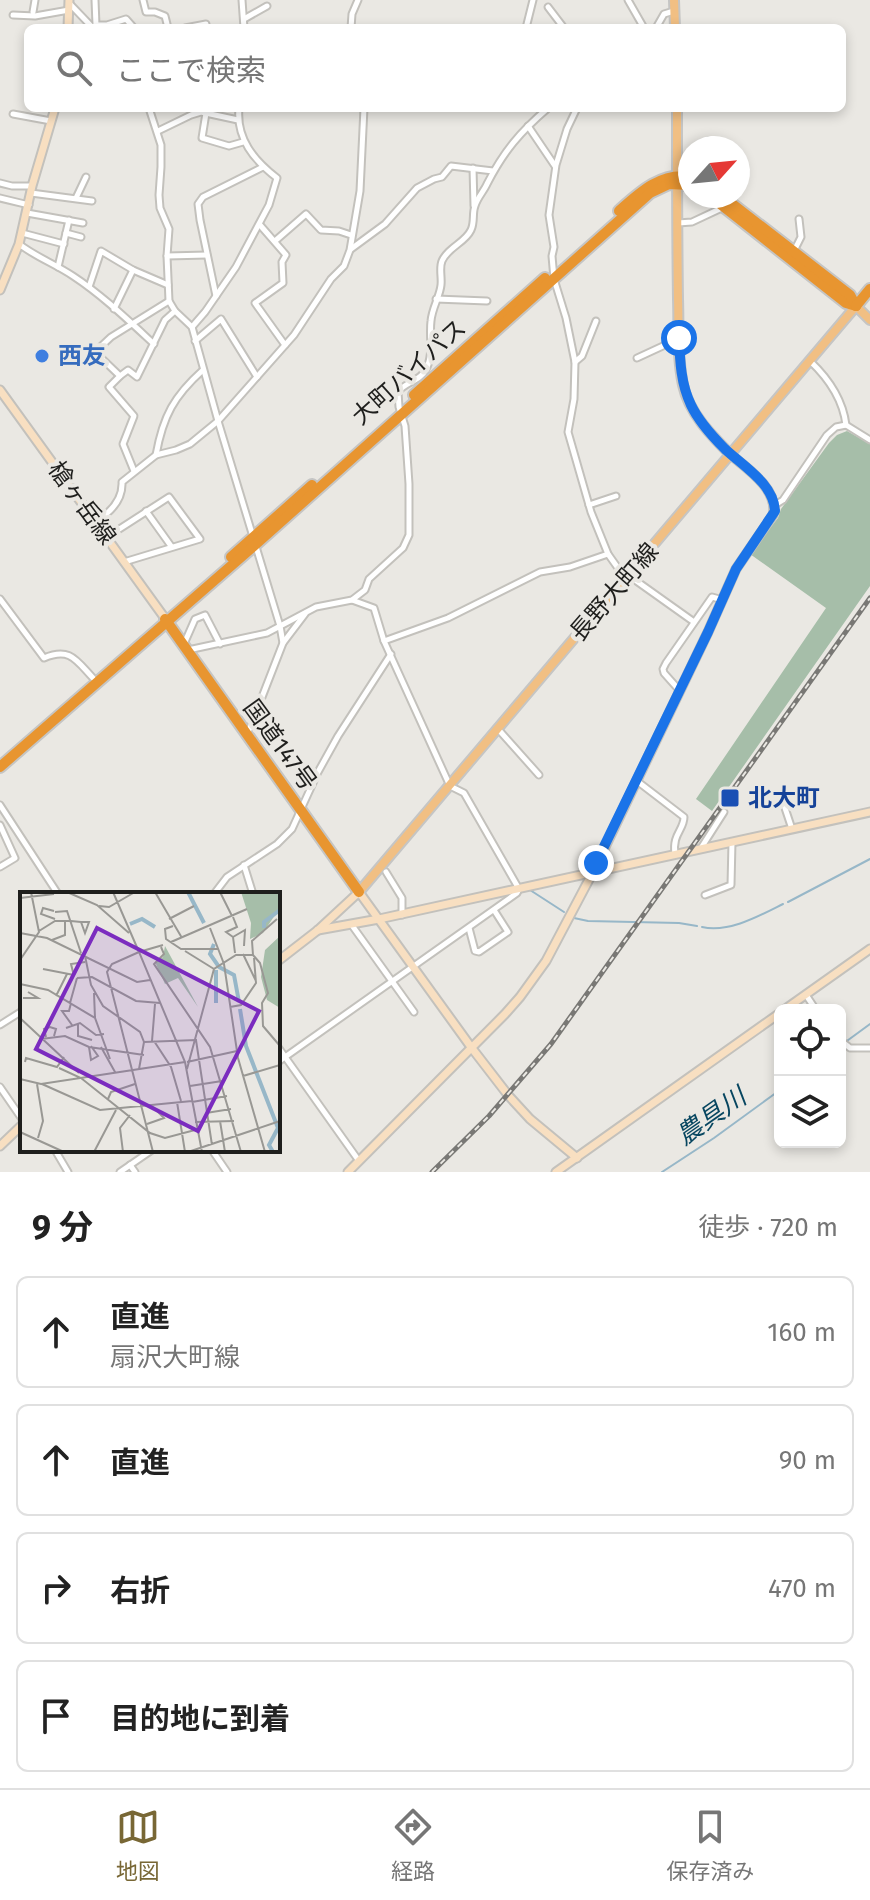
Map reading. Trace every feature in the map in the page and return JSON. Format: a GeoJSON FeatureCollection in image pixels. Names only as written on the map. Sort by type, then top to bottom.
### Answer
{"type":"FeatureCollection","features":[{"type":"Feature","properties":{"kind":"highway","name":"大町バイパス"},"geometry":{"type":"LineString","coordinates":[[165,620],[554,275],[644,189],[662,179],[677,180]]}},
{"type":"Feature","properties":{"kind":"highway"},"geometry":{"type":"LineString","coordinates":[[730,208],[846,303],[856,306]]}},
{"type":"Feature","properties":{"kind":"highway"},"geometry":{"type":"LineString","coordinates":[[732,208],[850,295],[856,306]]}},
{"type":"Feature","properties":{"kind":"highway"},"geometry":{"type":"LineString","coordinates":[[856,306],[870,289]]}},
{"type":"Feature","properties":{"kind":"highway"},"geometry":{"type":"LineString","coordinates":[[0,758],[165,620]]}},
{"type":"Feature","properties":{"kind":"highway"},"geometry":{"type":"LineString","coordinates":[[0,767],[165,620]]}},
{"type":"Feature","properties":{"kind":"highway","name":"国道147号"},"geometry":{"type":"LineString","coordinates":[[165,620],[359,892]]}},
{"type":"Feature","properties":{"kind":"main road"},"geometry":{"type":"LineString","coordinates":[[674,0],[675,24]]}},
{"type":"Feature","properties":{"kind":"main road"},"geometry":{"type":"LineString","coordinates":[[677,112],[679,338],[683,386],[692,408],[731,455]]}},
{"type":"Feature","properties":{"kind":"main road"},"geometry":{"type":"LineString","coordinates":[[856,306],[870,320]]}},
{"type":"Feature","properties":{"kind":"main road","name":"長野大町線"},"geometry":{"type":"LineString","coordinates":[[359,892],[856,306]]}},
{"type":"Feature","properties":{"kind":"street"},"geometry":{"type":"LineString","coordinates":[[33,12],[35,0]]}},
{"type":"Feature","properties":{"kind":"street"},"geometry":{"type":"LineString","coordinates":[[95,0],[95,24]]}},
{"type":"Feature","properties":{"kind":"street"},"geometry":{"type":"LineString","coordinates":[[143,0],[146,12],[165,16],[167,24]]}},
{"type":"Feature","properties":{"kind":"street"},"geometry":{"type":"LineString","coordinates":[[242,0],[244,24]]}},
{"type":"Feature","properties":{"kind":"street"},"geometry":{"type":"LineString","coordinates":[[351,24],[358,0]]}},
{"type":"Feature","properties":{"kind":"street"},"geometry":{"type":"LineString","coordinates":[[628,0],[642,24]]}},
{"type":"Feature","properties":{"kind":"street"},"geometry":{"type":"LineString","coordinates":[[527,24],[534,1]]}},
{"type":"Feature","properties":{"kind":"street"},"geometry":{"type":"LineString","coordinates":[[69,4],[92,24]]}},
{"type":"Feature","properties":{"kind":"street"},"geometry":{"type":"LineString","coordinates":[[13,15],[35,16],[69,4]]}},
{"type":"Feature","properties":{"kind":"street"},"geometry":{"type":"LineString","coordinates":[[68,24],[69,4]]}},
{"type":"Feature","properties":{"kind":"street"},"geometry":{"type":"LineString","coordinates":[[243,20],[267,6]]}},
{"type":"Feature","properties":{"kind":"street"},"geometry":{"type":"LineString","coordinates":[[548,7],[561,24]]}},
{"type":"Feature","properties":{"kind":"street"},"geometry":{"type":"LineString","coordinates":[[658,24],[664,14],[675,11]]}},
{"type":"Feature","properties":{"kind":"street"},"geometry":{"type":"LineString","coordinates":[[110,24],[126,19],[130,24]]}},
{"type":"Feature","properties":{"kind":"street"},"geometry":{"type":"LineString","coordinates":[[0,290],[19,244],[54,112]]}},
{"type":"Feature","properties":{"kind":"street"},"geometry":{"type":"LineString","coordinates":[[151,112],[161,145],[159,195],[160,208],[169,229],[169,301],[192,327],[283,643]]}},
{"type":"Feature","properties":{"kind":"street"},"geometry":{"type":"LineString","coordinates":[[192,327],[236,267],[269,205],[277,178],[258,162],[243,142],[239,112]]}},
{"type":"Feature","properties":{"kind":"street"},"geometry":{"type":"LineString","coordinates":[[95,522],[110,513],[122,492],[122,482],[134,471],[156,455],[190,444],[218,421],[294,335],[331,279],[344,266],[350,250],[360,191],[364,112]]}},
{"type":"Feature","properties":{"kind":"street"},"geometry":{"type":"LineString","coordinates":[[474,206],[493,171],[528,126],[544,112]]}},
{"type":"Feature","properties":{"kind":"street"},"geometry":{"type":"LineString","coordinates":[[575,112],[555,166],[549,215],[554,275],[575,362],[574,399],[568,432],[589,505],[608,554],[627,577],[694,622]]}},
{"type":"Feature","properties":{"kind":"street"},"geometry":{"type":"LineString","coordinates":[[158,131],[191,115],[206,113],[238,120]]}},
{"type":"Feature","properties":{"kind":"street"},"geometry":{"type":"LineString","coordinates":[[206,113],[202,138],[229,146],[243,142]]}},
{"type":"Feature","properties":{"kind":"street"},"geometry":{"type":"LineString","coordinates":[[13,114],[52,122]]}},
{"type":"Feature","properties":{"kind":"street"},"geometry":{"type":"LineString","coordinates":[[528,126],[555,166]]}},
{"type":"Feature","properties":{"kind":"street"},"geometry":{"type":"LineString","coordinates":[[350,250],[385,224],[417,188],[442,177],[451,166],[493,171]]}},
{"type":"Feature","properties":{"kind":"street"},"geometry":{"type":"LineString","coordinates":[[216,297],[198,204],[203,197],[263,167]]}},
{"type":"Feature","properties":{"kind":"street"},"geometry":{"type":"LineString","coordinates":[[220,644],[205,615],[195,619],[185,647],[220,644],[267,633],[316,607],[352,600],[365,590],[369,579],[403,548],[409,535],[409,484],[405,426],[398,392],[427,368],[430,322],[441,288],[442,262],[449,250],[466,238],[473,227],[473,168]]}},
{"type":"Feature","properties":{"kind":"street"},"geometry":{"type":"LineString","coordinates":[[76,199],[86,177]]}},
{"type":"Feature","properties":{"kind":"street"},"geometry":{"type":"LineString","coordinates":[[0,183],[92,201]]}},
{"type":"Feature","properties":{"kind":"street"},"geometry":{"type":"LineString","coordinates":[[0,198],[28,209],[83,223]]}},
{"type":"Feature","properties":{"kind":"street"},"geometry":{"type":"LineString","coordinates":[[678,223],[692,222],[714,208]]}},
{"type":"Feature","properties":{"kind":"street"},"geometry":{"type":"LineString","coordinates":[[275,241],[306,214],[321,230],[351,235]]}},
{"type":"Feature","properties":{"kind":"street"},"geometry":{"type":"LineString","coordinates":[[794,251],[801,237],[799,219]]}},
{"type":"Feature","properties":{"kind":"street"},"geometry":{"type":"LineString","coordinates":[[58,267],[69,220]]}},
{"type":"Feature","properties":{"kind":"street"},"geometry":{"type":"LineString","coordinates":[[260,224],[286,255],[282,262],[283,283],[255,303],[285,345]]}},
{"type":"Feature","properties":{"kind":"street"},"geometry":{"type":"LineString","coordinates":[[22,233],[64,244]]}},
{"type":"Feature","properties":{"kind":"street"},"geometry":{"type":"LineString","coordinates":[[66,233],[81,237]]}},
{"type":"Feature","properties":{"kind":"street"},"geometry":{"type":"LineString","coordinates":[[19,244],[89,287],[154,344]]}},
{"type":"Feature","properties":{"kind":"street"},"geometry":{"type":"LineString","coordinates":[[89,287],[101,251],[133,270],[168,285]]}},
{"type":"Feature","properties":{"kind":"street"},"geometry":{"type":"LineString","coordinates":[[167,256],[207,255]]}},
{"type":"Feature","properties":{"kind":"street"},"geometry":{"type":"LineString","coordinates":[[114,309],[133,270]]}},
{"type":"Feature","properties":{"kind":"street"},"geometry":{"type":"LineString","coordinates":[[435,299],[487,301]]}},
{"type":"Feature","properties":{"kind":"street"},"geometry":{"type":"LineString","coordinates":[[120,376],[95,352],[111,337],[169,301]]}},
{"type":"Feature","properties":{"kind":"street"},"geometry":{"type":"LineString","coordinates":[[134,471],[123,444],[134,416],[109,387],[128,370],[137,377],[165,320],[175,311]]}},
{"type":"Feature","properties":{"kind":"street"},"geometry":{"type":"LineString","coordinates":[[195,341],[221,319],[257,377]]}},
{"type":"Feature","properties":{"kind":"street"},"geometry":{"type":"LineString","coordinates":[[575,362],[582,356],[596,321]]}},
{"type":"Feature","properties":{"kind":"street"},"geometry":{"type":"LineString","coordinates":[[637,358],[679,338]]}},
{"type":"Feature","properties":{"kind":"street"},"geometry":{"type":"LineString","coordinates":[[810,360],[836,394],[846,425],[870,440]]}},
{"type":"Feature","properties":{"kind":"street"},"geometry":{"type":"LineString","coordinates":[[156,455],[159,435],[173,401],[203,370]]}},
{"type":"Feature","properties":{"kind":"street","name":"槍ヶ岳線"},"geometry":{"type":"LineString","coordinates":[[0,390],[165,620]]}},
{"type":"Feature","properties":{"kind":"street"},"geometry":{"type":"LineString","coordinates":[[775,505],[783,500],[831,430],[846,425]]}},
{"type":"Feature","properties":{"kind":"street"},"geometry":{"type":"LineString","coordinates":[[348,1172],[505,1014],[546,961],[593,872],[736,569],[773,515],[775,505],[770,494],[760,480],[731,455]]}},
{"type":"Feature","properties":{"kind":"street"},"geometry":{"type":"LineString","coordinates":[[589,505],[616,496]]}},
{"type":"Feature","properties":{"kind":"street"},"geometry":{"type":"LineString","coordinates":[[107,537],[169,497],[200,539],[124,562]]}},
{"type":"Feature","properties":{"kind":"street"},"geometry":{"type":"LineString","coordinates":[[146,511],[171,547]]}},
{"type":"Feature","properties":{"kind":"street"},"geometry":{"type":"LineString","coordinates":[[384,641],[448,618],[540,572],[570,567],[608,554]]}},
{"type":"Feature","properties":{"kind":"street"},"geometry":{"type":"LineString","coordinates":[[680,691],[663,669],[712,597],[723,600]]}},
{"type":"Feature","properties":{"kind":"street"},"geometry":{"type":"LineString","coordinates":[[0,599],[44,658],[54,653],[65,653],[93,678]]}},
{"type":"Feature","properties":{"kind":"street"},"geometry":{"type":"LineString","coordinates":[[352,600],[374,608],[384,641],[450,786],[464,793],[519,889]]}},
{"type":"Feature","properties":{"kind":"street"},"geometry":{"type":"LineString","coordinates":[[246,733],[283,643],[306,613]]}},
{"type":"Feature","properties":{"kind":"street"},"geometry":{"type":"LineString","coordinates":[[216,892],[227,877],[277,844],[292,829],[338,736],[391,653]]}},
{"type":"Feature","properties":{"kind":"street"},"geometry":{"type":"LineString","coordinates":[[497,729],[539,775]]}},
{"type":"Feature","properties":{"kind":"street"},"geometry":{"type":"LineString","coordinates":[[636,780],[684,817],[675,838],[675,854]]}},
{"type":"Feature","properties":{"kind":"street"},"geometry":{"type":"LineString","coordinates":[[789,797],[783,802],[792,829]]}},
{"type":"Feature","properties":{"kind":"street"},"geometry":{"type":"LineString","coordinates":[[0,805],[57,892]]}},
{"type":"Feature","properties":{"kind":"street"},"geometry":{"type":"LineString","coordinates":[[701,848],[724,812]]}},
{"type":"Feature","properties":{"kind":"street"},"geometry":{"type":"LineString","coordinates":[[318,930],[402,915],[870,812]]}},
{"type":"Feature","properties":{"kind":"street"},"geometry":{"type":"LineString","coordinates":[[0,867],[15,858],[0,825],[9,819]]}},
{"type":"Feature","properties":{"kind":"street"},"geometry":{"type":"LineString","coordinates":[[705,895],[731,885],[732,842]]}},
{"type":"Feature","properties":{"kind":"street"},"geometry":{"type":"LineString","coordinates":[[244,865],[252,892]]}},
{"type":"Feature","properties":{"kind":"street"},"geometry":{"type":"LineString","coordinates":[[386,872],[402,898],[402,915]]}},
{"type":"Feature","properties":{"kind":"street"},"geometry":{"type":"LineString","coordinates":[[280,1061],[469,928],[519,889]]}},
{"type":"Feature","properties":{"kind":"street"},"geometry":{"type":"LineString","coordinates":[[280,959],[359,892],[519,1108],[577,1158]]}},
{"type":"Feature","properties":{"kind":"street"},"geometry":{"type":"LineString","coordinates":[[469,928],[475,951],[479,952],[508,932],[494,910]]}},
{"type":"Feature","properties":{"kind":"street"},"geometry":{"type":"LineString","coordinates":[[351,924],[414,1012]]}},
{"type":"Feature","properties":{"kind":"street"},"geometry":{"type":"LineString","coordinates":[[793,1004],[870,949]]}},
{"type":"Feature","properties":{"kind":"street"},"geometry":{"type":"LineString","coordinates":[[806,995],[812,1004]]}},
{"type":"Feature","properties":{"kind":"street"},"geometry":{"type":"LineString","coordinates":[[0,1025],[20,1012]]}},
{"type":"Feature","properties":{"kind":"street"},"geometry":{"type":"LineString","coordinates":[[556,1172],[774,1018]]}},
{"type":"Feature","properties":{"kind":"street"},"geometry":{"type":"LineString","coordinates":[[846,1045],[850,1048],[870,1048]]}},
{"type":"Feature","properties":{"kind":"street"},"geometry":{"type":"LineString","coordinates":[[280,1050],[359,1161]]}},
{"type":"Feature","properties":{"kind":"street"},"geometry":{"type":"LineString","coordinates":[[0,1087],[20,1119]]}},
{"type":"Feature","properties":{"kind":"street"},"geometry":{"type":"LineString","coordinates":[[0,1146],[20,1124]]}},
{"type":"Feature","properties":{"kind":"street"},"geometry":{"type":"LineString","coordinates":[[56,1152],[68,1172]]}},
{"type":"Feature","properties":{"kind":"street"},"geometry":{"type":"LineString","coordinates":[[120,1172],[149,1152]]}},
{"type":"Feature","properties":{"kind":"street"},"geometry":{"type":"LineString","coordinates":[[213,1152],[227,1172]]}},
{"type":"Feature","properties":{"kind":"street"},"geometry":{"type":"LineString","coordinates":[[130,1165],[135,1172]]}},
{"type":"Feature","properties":{"kind":"green space"},"geometry":{"type":"Polygon","coordinates":[[[847,431],[870,444],[870,586],[712,811],[696,799],[826,608],[750,554],[829,443],[847,431]]]}},
{"type":"Feature","properties":{"kind":"waterway"},"geometry":{"type":"LineString","coordinates":[[788,902],[870,859]]}},
{"type":"Feature","properties":{"kind":"waterway"},"geometry":{"type":"LineString","coordinates":[[530,890],[564,912]]}},
{"type":"Feature","properties":{"kind":"waterway"},"geometry":{"type":"LineString","coordinates":[[702,927],[733,926],[783,904]]}},
{"type":"Feature","properties":{"kind":"waterway"},"geometry":{"type":"LineString","coordinates":[[574,918],[697,926]]}},
{"type":"Feature","properties":{"kind":"waterway","name":"農具川"},"geometry":{"type":"LineString","coordinates":[[846,1042],[870,1024]]}},
{"type":"Feature","properties":{"kind":"waterway","name":"農具川"},"geometry":{"type":"LineString","coordinates":[[662,1172],[774,1094]]}},
{"type":"Feature","properties":{"kind":"railway"},"geometry":{"type":"LineString","coordinates":[[432,1172],[489,1116],[551,1044],[870,598]]}},
{"type":"Feature","properties":{"kind":"place","name":"西友"},"geometry":{"type":"Point","coordinates":[42,356]}},
{"type":"Feature","properties":{"kind":"place","name":"北大町"},"geometry":{"type":"Point","coordinates":[730,798]}},
{"type":"Feature","properties":{"kind":"route"},"geometry":{"type":"LineString","coordinates":[[596,863],[719,609],[730,579],[775,511],[770,494],[760,480],[717,441],[692,408],[683,386],[679,338]]}}]}
